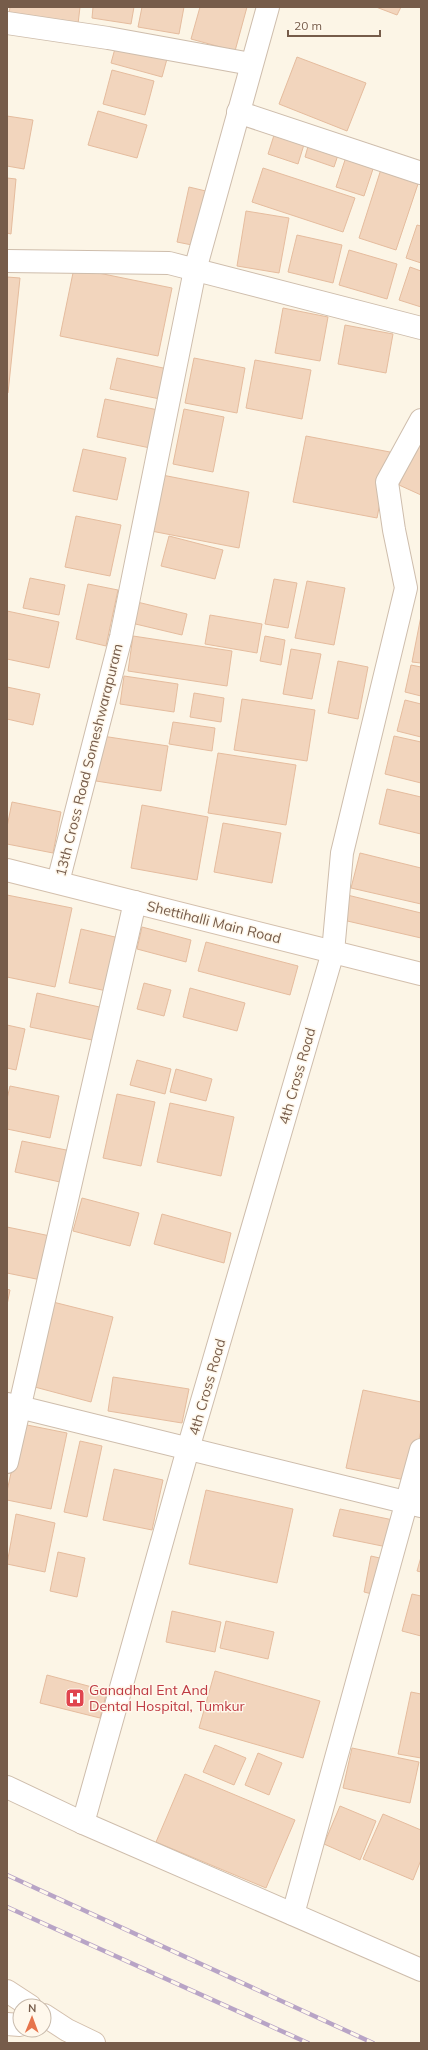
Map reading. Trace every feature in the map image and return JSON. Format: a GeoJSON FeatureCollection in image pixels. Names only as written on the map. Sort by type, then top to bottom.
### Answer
{"type":"FeatureCollection","features":[{"type":"Feature","properties":{"kind":"street","name":"13th Cross Road Someshwarapuram"},"geometry":{"type":"LineString","coordinates":[[58,882],[121,637],[195,270],[268,7]]}},
{"type":"Feature","properties":{"kind":"street"},"geometry":{"type":"LineString","coordinates":[[7,23],[108,38],[251,64]]}},
{"type":"Feature","properties":{"kind":"street"},"geometry":{"type":"LineString","coordinates":[[238,112],[421,173]]}},
{"type":"Feature","properties":{"kind":"street"},"geometry":{"type":"LineString","coordinates":[[7,261],[169,263],[421,328]]}},
{"type":"Feature","properties":{"kind":"street"},"geometry":{"type":"LineString","coordinates":[[413,589],[394,530],[387,482],[421,420]]}},
{"type":"Feature","properties":{"kind":"street","name":"4th Cross Road"},"geometry":{"type":"LineString","coordinates":[[82,1823],[188,1449],[333,952],[342,853],[413,589]]}},
{"type":"Feature","properties":{"kind":"street","name":"Shettihalli Main Road"},"geometry":{"type":"LineString","coordinates":[[7,870],[421,974]]}},
{"type":"Feature","properties":{"kind":"street"},"geometry":{"type":"LineString","coordinates":[[7,1462],[14,1405],[135,902]]}},
{"type":"Feature","properties":{"kind":"street"},"geometry":{"type":"LineString","coordinates":[[14,1405],[414,1505]]}},
{"type":"Feature","properties":{"kind":"street"},"geometry":{"type":"LineString","coordinates":[[293,1914],[414,1505],[421,1450]]}},
{"type":"Feature","properties":{"kind":"street"},"geometry":{"type":"LineString","coordinates":[[7,1787],[82,1823],[421,1970]]}},
{"type":"Feature","properties":{"kind":"street"},"geometry":{"type":"LineString","coordinates":[[7,1991],[18,1998]]}},
{"type":"Feature","properties":{"kind":"street"},"geometry":{"type":"LineString","coordinates":[[52,2020],[67,2030],[94,2043]]}},
{"type":"Feature","properties":{"kind":"street"},"geometry":{"type":"LineString","coordinates":[[52,2029],[67,2030]]}},
{"type":"Feature","properties":{"kind":"building"},"geometry":{"type":"Polygon","coordinates":[[[10,7],[80,7],[78,24],[9,14],[10,7]]]}},
{"type":"Feature","properties":{"kind":"building"},"geometry":{"type":"Polygon","coordinates":[[[93,7],[134,7],[131,24],[92,18],[93,7]]]}},
{"type":"Feature","properties":{"kind":"building"},"geometry":{"type":"Polygon","coordinates":[[[142,7],[184,7],[179,34],[138,27],[142,7]]]}},
{"type":"Feature","properties":{"kind":"building"},"geometry":{"type":"Polygon","coordinates":[[[200,7],[247,7],[235,51],[191,39],[200,7]]]}},
{"type":"Feature","properties":{"kind":"building"},"geometry":{"type":"Polygon","coordinates":[[[376,7],[401,7],[397,15],[376,7]]]}},
{"type":"Feature","properties":{"kind":"building"},"geometry":{"type":"Polygon","coordinates":[[[119,34],[170,48],[162,77],[111,63],[119,34]]]}},
{"type":"Feature","properties":{"kind":"building"},"geometry":{"type":"Polygon","coordinates":[[[297,57],[366,83],[347,131],[279,104],[297,57]]]}},
{"type":"Feature","properties":{"kind":"building"},"geometry":{"type":"Polygon","coordinates":[[[112,70],[154,81],[145,115],[103,104],[112,70]]]}},
{"type":"Feature","properties":{"kind":"building"},"geometry":{"type":"Polygon","coordinates":[[[98,111],[147,125],[137,158],[88,145],[98,111]]]}},
{"type":"Feature","properties":{"kind":"building"},"geometry":{"type":"Polygon","coordinates":[[[7,116],[33,120],[24,169],[7,166],[7,116]]]}},
{"type":"Feature","properties":{"kind":"building"},"geometry":{"type":"Polygon","coordinates":[[[276,129],[306,138],[298,164],[268,154],[276,129]]]}},
{"type":"Feature","properties":{"kind":"building"},"geometry":{"type":"Polygon","coordinates":[[[311,136],[341,146],[334,167],[305,157],[311,136]]]}},
{"type":"Feature","properties":{"kind":"building"},"geometry":{"type":"Polygon","coordinates":[[[348,151],[376,160],[364,196],[336,187],[348,151]]]}},
{"type":"Feature","properties":{"kind":"building"},"geometry":{"type":"Polygon","coordinates":[[[382,166],[420,178],[396,250],[359,238],[382,166]]]}},
{"type":"Feature","properties":{"kind":"building"},"geometry":{"type":"Polygon","coordinates":[[[263,168],[355,198],[343,232],[252,202],[263,168]]]}},
{"type":"Feature","properties":{"kind":"building"},"geometry":{"type":"Polygon","coordinates":[[[7,178],[16,179],[11,234],[7,233],[7,178]]]}},
{"type":"Feature","properties":{"kind":"building"},"geometry":{"type":"Polygon","coordinates":[[[189,187],[214,193],[202,247],[177,242],[189,187]]]}},
{"type":"Feature","properties":{"kind":"building"},"geometry":{"type":"Polygon","coordinates":[[[246,211],[289,218],[279,273],[237,266],[246,211]]]}},
{"type":"Feature","properties":{"kind":"building"},"geometry":{"type":"Polygon","coordinates":[[[417,225],[421,226],[421,263],[406,258],[417,225]]]}},
{"type":"Feature","properties":{"kind":"building"},"geometry":{"type":"Polygon","coordinates":[[[297,235],[342,245],[333,283],[288,272],[297,235]]]}},
{"type":"Feature","properties":{"kind":"building"},"geometry":{"type":"Polygon","coordinates":[[[349,250],[397,264],[387,299],[339,285],[349,250]]]}},
{"type":"Feature","properties":{"kind":"building"},"geometry":{"type":"Polygon","coordinates":[[[410,267],[421,271],[421,307],[399,300],[410,267]]]}},
{"type":"Feature","properties":{"kind":"building"},"geometry":{"type":"Polygon","coordinates":[[[74,268],[172,288],[158,356],[60,336],[74,268]]]}},
{"type":"Feature","properties":{"kind":"building"},"geometry":{"type":"Polygon","coordinates":[[[7,277],[20,278],[8,393],[7,393],[7,277]]]}},
{"type":"Feature","properties":{"kind":"building"},"geometry":{"type":"Polygon","coordinates":[[[283,308],[328,317],[320,361],[275,353],[283,308]]]}},
{"type":"Feature","properties":{"kind":"building"},"geometry":{"type":"Polygon","coordinates":[[[345,325],[393,334],[386,373],[338,364],[345,325]]]}},
{"type":"Feature","properties":{"kind":"building"},"geometry":{"type":"Polygon","coordinates":[[[117,358],[177,371],[170,401],[110,389],[117,358]]]}},
{"type":"Feature","properties":{"kind":"building"},"geometry":{"type":"Polygon","coordinates":[[[194,358],[245,368],[237,413],[185,403],[194,358]]]}},
{"type":"Feature","properties":{"kind":"building"},"geometry":{"type":"Polygon","coordinates":[[[255,360],[311,370],[302,419],[246,408],[255,360]]]}},
{"type":"Feature","properties":{"kind":"building"},"geometry":{"type":"Polygon","coordinates":[[[105,399],[163,411],[155,449],[97,437],[105,399]]]}},
{"type":"Feature","properties":{"kind":"building"},"geometry":{"type":"Polygon","coordinates":[[[184,409],[224,417],[213,472],[173,464],[184,409]]]}},
{"type":"Feature","properties":{"kind":"building"},"geometry":{"type":"Polygon","coordinates":[[[306,436],[390,452],[377,518],[293,502],[306,436]]]}},
{"type":"Feature","properties":{"kind":"building"},"geometry":{"type":"Polygon","coordinates":[[[421,436],[421,495],[399,485],[421,436]]]}},
{"type":"Feature","properties":{"kind":"building"},"geometry":{"type":"Polygon","coordinates":[[[83,449],[126,458],[117,500],[73,491],[83,449]]]}},
{"type":"Feature","properties":{"kind":"building"},"geometry":{"type":"Polygon","coordinates":[[[157,474],[249,492],[239,548],[146,530],[157,474]]]}},
{"type":"Feature","properties":{"kind":"building"},"geometry":{"type":"Polygon","coordinates":[[[76,516],[121,525],[110,576],[65,567],[76,516]]]}},
{"type":"Feature","properties":{"kind":"building"},"geometry":{"type":"Polygon","coordinates":[[[169,536],[223,550],[215,579],[161,566],[169,536]]]}},
{"type":"Feature","properties":{"kind":"building"},"geometry":{"type":"Polygon","coordinates":[[[30,578],[65,585],[59,615],[23,608],[30,578]]]}},
{"type":"Feature","properties":{"kind":"building"},"geometry":{"type":"Polygon","coordinates":[[[274,579],[297,583],[288,628],[265,624],[274,579]]]}},
{"type":"Feature","properties":{"kind":"building"},"geometry":{"type":"Polygon","coordinates":[[[307,581],[345,588],[334,645],[295,638],[307,581]]]}},
{"type":"Feature","properties":{"kind":"building"},"geometry":{"type":"Polygon","coordinates":[[[88,584],[118,590],[106,646],[76,639],[88,584]]]}},
{"type":"Feature","properties":{"kind":"building"},"geometry":{"type":"Polygon","coordinates":[[[133,601],[187,614],[182,635],[127,622],[133,601]]]}},
{"type":"Feature","properties":{"kind":"building"},"geometry":{"type":"Polygon","coordinates":[[[7,611],[59,622],[49,668],[7,659],[7,611]]]}},
{"type":"Feature","properties":{"kind":"building"},"geometry":{"type":"Polygon","coordinates":[[[210,615],[262,624],[257,653],[205,644],[210,615]]]}},
{"type":"Feature","properties":{"kind":"building"},"geometry":{"type":"Polygon","coordinates":[[[421,616],[421,663],[412,662],[421,616]]]}},
{"type":"Feature","properties":{"kind":"building"},"geometry":{"type":"Polygon","coordinates":[[[133,636],[232,651],[227,686],[128,671],[133,636]]]}},
{"type":"Feature","properties":{"kind":"building"},"geometry":{"type":"Polygon","coordinates":[[[265,636],[285,640],[281,665],[260,661],[265,636]]]}},
{"type":"Feature","properties":{"kind":"building"},"geometry":{"type":"Polygon","coordinates":[[[291,649],[321,654],[312,699],[283,694],[291,649]]]}},
{"type":"Feature","properties":{"kind":"building"},"geometry":{"type":"Polygon","coordinates":[[[338,661],[368,667],[358,719],[328,713],[338,661]]]}},
{"type":"Feature","properties":{"kind":"building"},"geometry":{"type":"Polygon","coordinates":[[[411,665],[421,667],[421,696],[405,692],[411,665]]]}},
{"type":"Feature","properties":{"kind":"building"},"geometry":{"type":"Polygon","coordinates":[[[124,676],[178,684],[174,712],[120,704],[124,676]]]}},
{"type":"Feature","properties":{"kind":"building"},"geometry":{"type":"Polygon","coordinates":[[[7,687],[40,694],[33,725],[7,719],[7,687]]]}},
{"type":"Feature","properties":{"kind":"building"},"geometry":{"type":"Polygon","coordinates":[[[194,693],[224,698],[221,722],[190,717],[194,693]]]}},
{"type":"Feature","properties":{"kind":"building"},"geometry":{"type":"Polygon","coordinates":[[[242,699],[315,710],[307,761],[234,750],[242,699]]]}},
{"type":"Feature","properties":{"kind":"building"},"geometry":{"type":"Polygon","coordinates":[[[405,700],[421,704],[421,737],[397,731],[405,700]]]}},
{"type":"Feature","properties":{"kind":"building"},"geometry":{"type":"Polygon","coordinates":[[[173,722],[215,728],[212,751],[169,744],[173,722]]]}},
{"type":"Feature","properties":{"kind":"building"},"geometry":{"type":"Polygon","coordinates":[[[102,736],[168,746],[161,791],[96,781],[102,736]]]}},
{"type":"Feature","properties":{"kind":"building"},"geometry":{"type":"Polygon","coordinates":[[[394,736],[421,742],[421,783],[385,774],[394,736]]]}},
{"type":"Feature","properties":{"kind":"building"},"geometry":{"type":"Polygon","coordinates":[[[218,753],[296,765],[286,825],[208,813],[218,753]]]}},
{"type":"Feature","properties":{"kind":"building"},"geometry":{"type":"Polygon","coordinates":[[[387,789],[421,797],[421,834],[379,824],[387,789]]]}},
{"type":"Feature","properties":{"kind":"building"},"geometry":{"type":"Polygon","coordinates":[[[12,802],[61,812],[53,853],[7,844],[7,827],[12,802]]]}},
{"type":"Feature","properties":{"kind":"building"},"geometry":{"type":"Polygon","coordinates":[[[142,805],[208,817],[197,880],[131,868],[142,805]]]}},
{"type":"Feature","properties":{"kind":"building"},"geometry":{"type":"Polygon","coordinates":[[[223,823],[281,833],[272,883],[214,872],[223,823]]]}},
{"type":"Feature","properties":{"kind":"building"},"geometry":{"type":"Polygon","coordinates":[[[360,853],[421,868],[421,904],[351,888],[360,853]]]}},
{"type":"Feature","properties":{"kind":"building"},"geometry":{"type":"Polygon","coordinates":[[[335,892],[421,913],[421,938],[330,917],[335,892]]]}},
{"type":"Feature","properties":{"kind":"building"},"geometry":{"type":"Polygon","coordinates":[[[7,895],[72,908],[55,987],[7,977],[7,895]]]}},
{"type":"Feature","properties":{"kind":"building"},"geometry":{"type":"Polygon","coordinates":[[[142,927],[191,940],[186,962],[137,949],[142,927]]]}},
{"type":"Feature","properties":{"kind":"building"},"geometry":{"type":"Polygon","coordinates":[[[81,929],[132,941],[121,994],[69,983],[81,929]]]}},
{"type":"Feature","properties":{"kind":"building"},"geometry":{"type":"Polygon","coordinates":[[[206,942],[298,966],[290,995],[198,971],[206,942]]]}},
{"type":"Feature","properties":{"kind":"building"},"geometry":{"type":"Polygon","coordinates":[[[144,983],[171,990],[164,1016],[137,1009],[144,983]]]}},
{"type":"Feature","properties":{"kind":"building"},"geometry":{"type":"Polygon","coordinates":[[[190,988],[245,1003],[237,1031],[183,1017],[190,988]]]}},
{"type":"Feature","properties":{"kind":"building"},"geometry":{"type":"Polygon","coordinates":[[[37,993],[104,1008],[97,1041],[30,1027],[37,993]]]}},
{"type":"Feature","properties":{"kind":"building"},"geometry":{"type":"Polygon","coordinates":[[[7,1025],[25,1029],[16,1070],[7,1068],[7,1025]]]}},
{"type":"Feature","properties":{"kind":"building"},"geometry":{"type":"Polygon","coordinates":[[[137,1060],[171,1069],[165,1094],[130,1085],[137,1060]]]}},
{"type":"Feature","properties":{"kind":"building"},"geometry":{"type":"Polygon","coordinates":[[[176,1069],[212,1079],[206,1101],[170,1092],[176,1069]]]}},
{"type":"Feature","properties":{"kind":"building"},"geometry":{"type":"Polygon","coordinates":[[[10,1086],[59,1096],[50,1138],[7,1129],[7,1099],[10,1086]]]}},
{"type":"Feature","properties":{"kind":"building"},"geometry":{"type":"Polygon","coordinates":[[[117,1094],[155,1102],[141,1166],[103,1158],[117,1094]]]}},
{"type":"Feature","properties":{"kind":"building"},"geometry":{"type":"Polygon","coordinates":[[[170,1103],[234,1117],[221,1176],[157,1162],[170,1103]]]}},
{"type":"Feature","properties":{"kind":"building"},"geometry":{"type":"Polygon","coordinates":[[[22,1141],[76,1152],[69,1184],[15,1172],[22,1141]]]}},
{"type":"Feature","properties":{"kind":"building"},"geometry":{"type":"Polygon","coordinates":[[[82,1198],[139,1213],[130,1246],[73,1231],[82,1198]]]}},
{"type":"Feature","properties":{"kind":"building"},"geometry":{"type":"Polygon","coordinates":[[[162,1214],[231,1233],[224,1263],[154,1244],[162,1214]]]}},
{"type":"Feature","properties":{"kind":"building"},"geometry":{"type":"Polygon","coordinates":[[[7,1227],[55,1237],[46,1281],[7,1273],[7,1227]]]}},
{"type":"Feature","properties":{"kind":"building"},"geometry":{"type":"Polygon","coordinates":[[[7,1289],[10,1290],[7,1305],[7,1289]]]}},
{"type":"Feature","properties":{"kind":"building"},"geometry":{"type":"Polygon","coordinates":[[[53,1302],[113,1317],[91,1402],[31,1386],[53,1302]]]}},
{"type":"Feature","properties":{"kind":"building"},"geometry":{"type":"Polygon","coordinates":[[[113,1377],[189,1389],[182,1423],[108,1411],[113,1377]]]}},
{"type":"Feature","properties":{"kind":"building"},"geometry":{"type":"Polygon","coordinates":[[[363,1390],[421,1402],[421,1430],[410,1481],[346,1468],[363,1390]]]}},
{"type":"Feature","properties":{"kind":"building"},"geometry":{"type":"Polygon","coordinates":[[[22,1424],[67,1433],[51,1509],[7,1500],[7,1491],[22,1424]]]}},
{"type":"Feature","properties":{"kind":"building"},"geometry":{"type":"Polygon","coordinates":[[[80,1441],[102,1446],[87,1517],[64,1512],[80,1441]]]}},
{"type":"Feature","properties":{"kind":"building"},"geometry":{"type":"Polygon","coordinates":[[[114,1469],[163,1480],[152,1530],[103,1520],[114,1469]]]}},
{"type":"Feature","properties":{"kind":"building"},"geometry":{"type":"Polygon","coordinates":[[[206,1490],[293,1509],[277,1583],[189,1564],[206,1490]]]}},
{"type":"Feature","properties":{"kind":"building"},"geometry":{"type":"Polygon","coordinates":[[[340,1509],[398,1521],[392,1548],[333,1536],[340,1509]]]}},
{"type":"Feature","properties":{"kind":"building"},"geometry":{"type":"Polygon","coordinates":[[[16,1514],[55,1523],[45,1572],[7,1564],[16,1514]]]}},
{"type":"Feature","properties":{"kind":"building"},"geometry":{"type":"Polygon","coordinates":[[[58,1552],[85,1558],[77,1597],[50,1591],[58,1552]]]}},
{"type":"Feature","properties":{"kind":"building"},"geometry":{"type":"Polygon","coordinates":[[[371,1556],[384,1559],[376,1595],[364,1592],[371,1556]]]}},
{"type":"Feature","properties":{"kind":"building"},"geometry":{"type":"Polygon","coordinates":[[[421,1557],[421,1572],[417,1571],[421,1557]]]}},
{"type":"Feature","properties":{"kind":"building"},"geometry":{"type":"Polygon","coordinates":[[[412,1594],[421,1596],[421,1636],[402,1631],[412,1594]]]}},
{"type":"Feature","properties":{"kind":"building"},"geometry":{"type":"Polygon","coordinates":[[[172,1611],[221,1622],[215,1652],[166,1642],[172,1611]]]}},
{"type":"Feature","properties":{"kind":"building"},"geometry":{"type":"Polygon","coordinates":[[[226,1621],[274,1632],[268,1659],[220,1648],[226,1621]]]}},
{"type":"Feature","properties":{"kind":"building"},"geometry":{"type":"Polygon","coordinates":[[[215,1671],[320,1701],[303,1758],[199,1728],[215,1671]]]}},
{"type":"Feature","properties":{"kind":"building"},"geometry":{"type":"Polygon","coordinates":[[[47,1675],[107,1691],[100,1718],[40,1703],[47,1675]]]}},
{"type":"Feature","properties":{"kind":"building"},"geometry":{"type":"Polygon","coordinates":[[[411,1692],[421,1694],[421,1758],[398,1754],[411,1692]]]}},
{"type":"Feature","properties":{"kind":"building"},"geometry":{"type":"Polygon","coordinates":[[[215,1745],[246,1758],[234,1785],[203,1772],[215,1745]]]}},
{"type":"Feature","properties":{"kind":"building"},"geometry":{"type":"Polygon","coordinates":[[[352,1748],[419,1762],[410,1803],[343,1788],[352,1748]]]}},
{"type":"Feature","properties":{"kind":"building"},"geometry":{"type":"Polygon","coordinates":[[[258,1753],[282,1763],[269,1795],[245,1785],[258,1753]]]}},
{"type":"Feature","properties":{"kind":"building"},"geometry":{"type":"Polygon","coordinates":[[[185,1774],[295,1820],[266,1888],[156,1842],[185,1774]]]}},
{"type":"Feature","properties":{"kind":"building"},"geometry":{"type":"Polygon","coordinates":[[[340,1806],[376,1821],[360,1860],[324,1844],[340,1806]]]}},
{"type":"Feature","properties":{"kind":"building"},"geometry":{"type":"Polygon","coordinates":[[[383,1814],[421,1830],[421,1860],[413,1880],[363,1859],[383,1814]]]}},
{"type":"Feature","properties":{"kind":"railway"},"geometry":{"type":"LineString","coordinates":[[7,1875],[373,2043]]}},
{"type":"Feature","properties":{"kind":"railway"},"geometry":{"type":"LineString","coordinates":[[7,1907],[308,2043]]}},
{"type":"Feature","properties":{"kind":"place","name":"Ganadhal Ent And Dental Hospital, Tumkur"},"geometry":{"type":"Point","coordinates":[75,1698]}}]}
